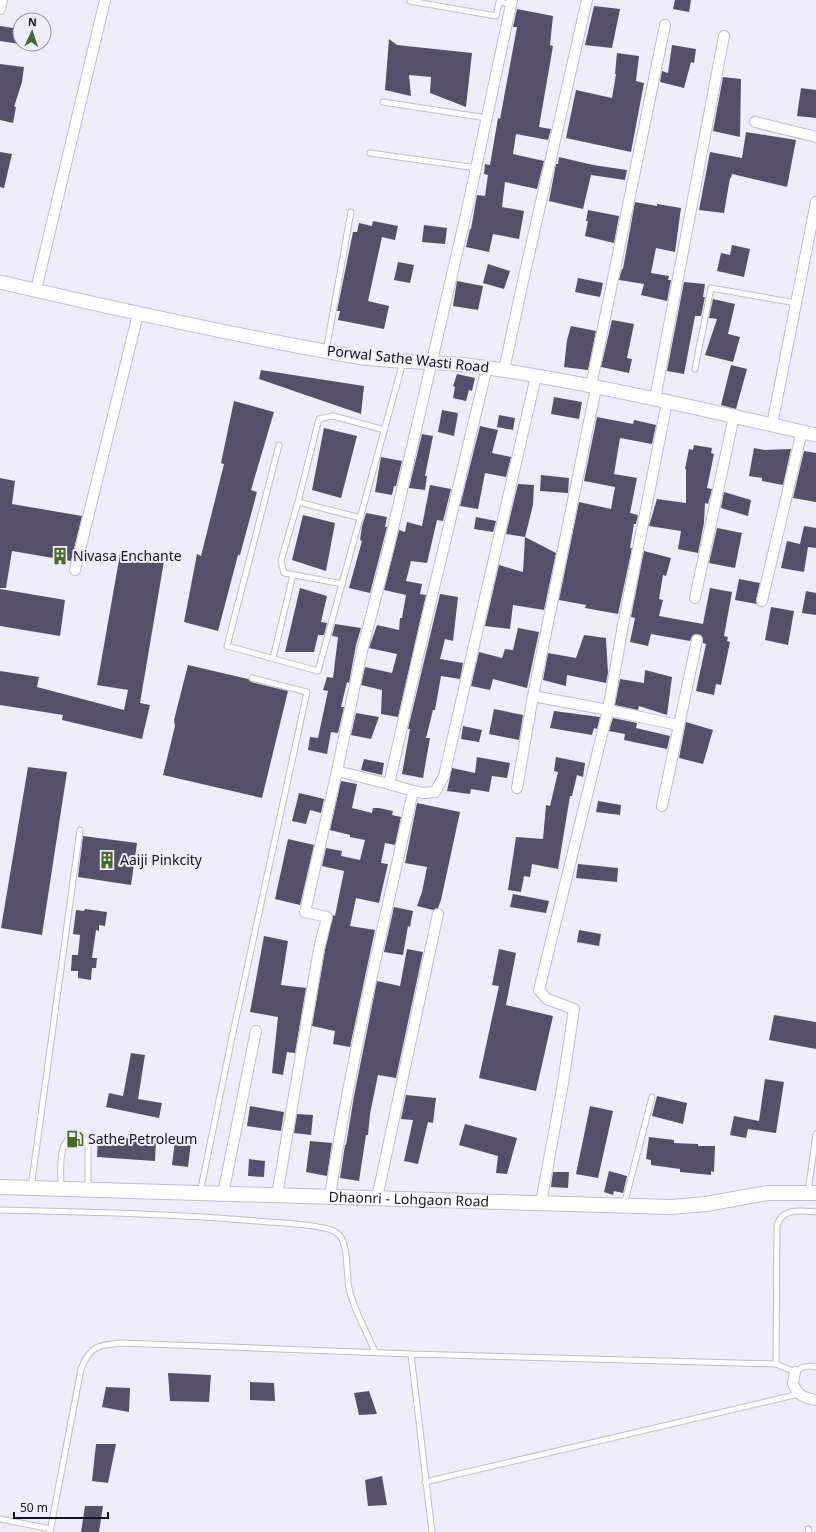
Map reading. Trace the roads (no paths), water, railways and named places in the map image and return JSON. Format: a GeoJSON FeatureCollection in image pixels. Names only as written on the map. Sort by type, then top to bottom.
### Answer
{"type":"FeatureCollection","features":[{"type":"Feature","properties":{"kind":"main road","name":"Dhaonri - Lohgaon Road"},"geometry":{"type":"LineString","coordinates":[[0,1187],[624,1206],[678,1206],[706,1204],[768,1193],[812,1193]]}},
{"type":"Feature","properties":{"kind":"street"},"geometry":{"type":"LineString","coordinates":[[0,9],[2,0]]}},
{"type":"Feature","properties":{"kind":"street"},"geometry":{"type":"LineString","coordinates":[[36,290],[105,0]]}},
{"type":"Feature","properties":{"kind":"street"},"geometry":{"type":"LineString","coordinates":[[504,370],[587,0]]}},
{"type":"Feature","properties":{"kind":"street"},"geometry":{"type":"LineString","coordinates":[[277,1195],[319,949],[327,917],[305,912],[362,651],[389,546],[477,168],[511,2]]}},
{"type":"Feature","properties":{"kind":"street"},"geometry":{"type":"LineString","coordinates":[[517,788],[533,696],[665,25]]}},
{"type":"Feature","properties":{"kind":"street"},"geometry":{"type":"LineString","coordinates":[[541,1203],[563,1083],[574,1009],[547,999],[538,990],[608,710],[724,36]]}},
{"type":"Feature","properties":{"kind":"street"},"geometry":{"type":"LineString","coordinates":[[755,122],[816,137]]}},
{"type":"Feature","properties":{"kind":"street"},"geometry":{"type":"LineString","coordinates":[[772,425],[816,202]]}},
{"type":"Feature","properties":{"kind":"street","name":"Porwal Sathe Wasti Road"},"geometry":{"type":"LineString","coordinates":[[0,282],[138,314],[326,351],[353,356],[487,367],[594,387],[734,416],[816,435]]}},
{"type":"Feature","properties":{"kind":"street"},"geometry":{"type":"LineString","coordinates":[[75,570],[138,314]]}},
{"type":"Feature","properties":{"kind":"street"},"geometry":{"type":"LineString","coordinates":[[389,784],[487,367]]}},
{"type":"Feature","properties":{"kind":"street"},"geometry":{"type":"LineString","coordinates":[[337,771],[424,793],[435,792],[444,776],[536,376]]}},
{"type":"Feature","properties":{"kind":"street"},"geometry":{"type":"LineString","coordinates":[[695,598],[734,416]]}},
{"type":"Feature","properties":{"kind":"street"},"geometry":{"type":"LineString","coordinates":[[762,601],[802,432]]}},
{"type":"Feature","properties":{"kind":"street"},"geometry":{"type":"LineString","coordinates":[[662,806],[697,640]]}},
{"type":"Feature","properties":{"kind":"street"},"geometry":{"type":"LineString","coordinates":[[533,696],[678,725]]}},
{"type":"Feature","properties":{"kind":"street"},"geometry":{"type":"LineString","coordinates":[[330,1197],[340,1132],[362,1019],[413,790]]}},
{"type":"Feature","properties":{"kind":"street"},"geometry":{"type":"LineString","coordinates":[[377,1198],[438,914]]}},
{"type":"Feature","properties":{"kind":"street"},"geometry":{"type":"LineString","coordinates":[[223,1194],[228,1163],[256,1031]]}},
{"type":"Feature","properties":{"kind":"street"},"geometry":{"type":"LineString","coordinates":[[795,1372],[793,1383],[799,1394],[804,1398],[816,1400]]}},
{"type":"Feature","properties":{"kind":"lane"},"geometry":{"type":"LineString","coordinates":[[410,1],[496,16],[499,2],[511,2]]}},
{"type":"Feature","properties":{"kind":"lane"},"geometry":{"type":"LineString","coordinates":[[384,102],[487,118]]}},
{"type":"Feature","properties":{"kind":"lane"},"geometry":{"type":"LineString","coordinates":[[370,153],[477,168]]}},
{"type":"Feature","properties":{"kind":"lane"},"geometry":{"type":"LineString","coordinates":[[326,351],[351,212]]}},
{"type":"Feature","properties":{"kind":"lane"},"geometry":{"type":"LineString","coordinates":[[696,369],[712,288],[796,303]]}},
{"type":"Feature","properties":{"kind":"lane"},"geometry":{"type":"LineString","coordinates":[[279,445],[227,646],[318,671],[404,361]]}},
{"type":"Feature","properties":{"kind":"lane"},"geometry":{"type":"LineString","coordinates":[[342,584],[284,573],[281,561],[319,419],[333,416],[385,430]]}},
{"type":"Feature","properties":{"kind":"lane"},"geometry":{"type":"LineString","coordinates":[[298,502],[361,518]]}},
{"type":"Feature","properties":{"kind":"lane"},"geometry":{"type":"LineString","coordinates":[[273,658],[294,575]]}},
{"type":"Feature","properties":{"kind":"lane"},"geometry":{"type":"LineString","coordinates":[[200,1194],[234,1026],[307,692],[252,678]]}},
{"type":"Feature","properties":{"kind":"lane"},"geometry":{"type":"LineString","coordinates":[[31,1188],[80,830]]}},
{"type":"Feature","properties":{"kind":"lane"},"geometry":{"type":"LineString","coordinates":[[624,1206],[652,1097]]}},
{"type":"Feature","properties":{"kind":"lane"},"geometry":{"type":"LineString","coordinates":[[812,1193],[816,1134]]}},
{"type":"Feature","properties":{"kind":"lane"},"geometry":{"type":"LineString","coordinates":[[61,1189],[62,1150],[64,1144],[69,1139],[85,1140],[88,1145],[88,1190]]}},
{"type":"Feature","properties":{"kind":"lane"},"geometry":{"type":"LineString","coordinates":[[0,1210],[200,1216],[299,1224],[328,1229],[338,1233],[342,1240],[346,1253],[349,1287],[375,1352]]}},
{"type":"Feature","properties":{"kind":"lane"},"geometry":{"type":"LineString","coordinates":[[776,1364],[777,1226],[779,1218],[786,1213],[792,1212],[816,1212]]}},
{"type":"Feature","properties":{"kind":"lane"},"geometry":{"type":"LineString","coordinates":[[0,1519],[50,1530],[80,1369],[85,1356],[97,1346],[121,1343],[412,1354],[776,1364],[795,1372],[800,1368],[807,1366],[816,1367]]}},
{"type":"Feature","properties":{"kind":"lane"},"geometry":{"type":"LineString","coordinates":[[412,1354],[425,1482],[432,1532]]}},
{"type":"Feature","properties":{"kind":"lane"},"geometry":{"type":"LineString","coordinates":[[425,1482],[799,1394]]}},
{"type":"Feature","properties":{"kind":"place","name":"Nivasa Enchante"},"geometry":{"type":"Point","coordinates":[60,556]}},
{"type":"Feature","properties":{"kind":"place","name":"Aaiji Pinkcity"},"geometry":{"type":"Point","coordinates":[107,860]}},
{"type":"Feature","properties":{"kind":"place","name":"Sathe Petroleum"},"geometry":{"type":"Point","coordinates":[75,1139]}}]}
